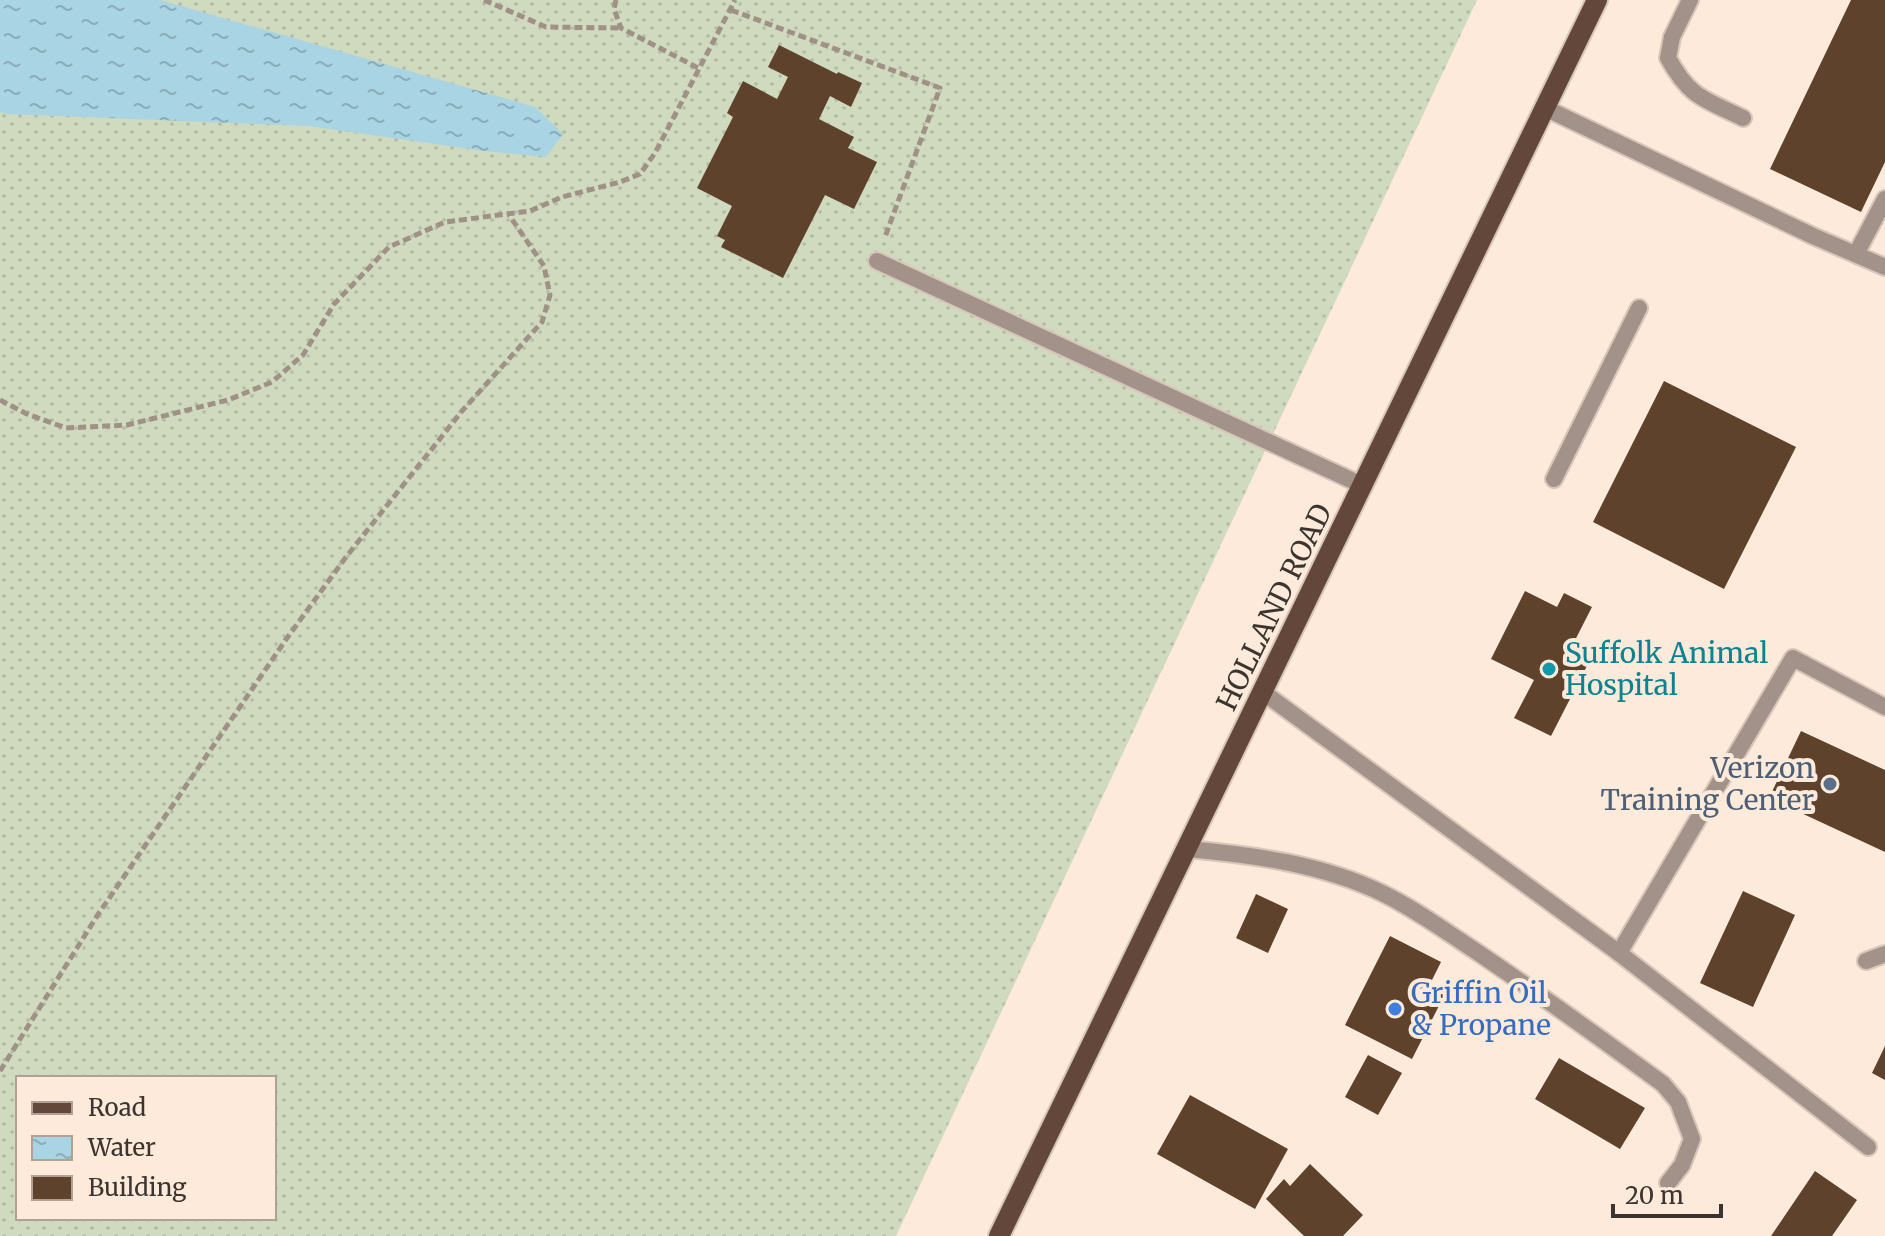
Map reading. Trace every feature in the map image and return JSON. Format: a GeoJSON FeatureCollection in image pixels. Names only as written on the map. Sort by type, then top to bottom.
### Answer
{"type":"FeatureCollection","features":[{"type":"Feature","properties":{"kind":"main road","name":"HOLLAND ROAD"},"geometry":{"type":"LineString","coordinates":[[999,1236],[1597,0]]}},
{"type":"Feature","properties":{"kind":"street"},"geometry":{"type":"LineString","coordinates":[[1690,0],[1672,37],[1668,58],[1679,79],[1692,93],[1743,118]]}},
{"type":"Feature","properties":{"kind":"street"},"geometry":{"type":"LineString","coordinates":[[1545,108],[1885,267]]}},
{"type":"Feature","properties":{"kind":"street"},"geometry":{"type":"LineString","coordinates":[[1856,254],[1885,199]]}},
{"type":"Feature","properties":{"kind":"street"},"geometry":{"type":"LineString","coordinates":[[877,261],[1364,486]]}},
{"type":"Feature","properties":{"kind":"street"},"geometry":{"type":"LineString","coordinates":[[1554,479],[1639,308]]}},
{"type":"Feature","properties":{"kind":"street"},"geometry":{"type":"LineString","coordinates":[[1619,953],[1793,658],[1885,707]]}},
{"type":"Feature","properties":{"kind":"street"},"geometry":{"type":"LineString","coordinates":[[1264,693],[1619,953],[1868,1147]]}},
{"type":"Feature","properties":{"kind":"street"},"geometry":{"type":"LineString","coordinates":[[1188,849],[1244,854],[1313,869],[1380,892],[1414,910],[1517,979],[1663,1084],[1678,1102],[1692,1139],[1682,1165],[1668,1183]]}},
{"type":"Feature","properties":{"kind":"street"},"geometry":{"type":"LineString","coordinates":[[1866,961],[1885,954]]}},
{"type":"Feature","properties":{"kind":"path"},"geometry":{"type":"LineString","coordinates":[[484,0],[546,27],[621,28],[700,69]]}},
{"type":"Feature","properties":{"kind":"path"},"geometry":{"type":"LineString","coordinates":[[616,0],[614,9],[621,28]]}},
{"type":"Feature","properties":{"kind":"path"},"geometry":{"type":"LineString","coordinates":[[0,400],[66,428],[127,425],[228,400],[272,382],[303,355],[334,304],[389,247],[445,222],[530,211],[562,197],[640,174],[655,153],[735,0]]}},
{"type":"Feature","properties":{"kind":"path"},"geometry":{"type":"LineString","coordinates":[[731,10],[940,88],[877,261]]}},
{"type":"Feature","properties":{"kind":"path"},"geometry":{"type":"LineString","coordinates":[[0,1071],[97,916],[287,638],[346,557],[462,411],[542,322],[550,295],[544,266],[509,215]]}},
{"type":"Feature","properties":{"kind":"green space"},"geometry":{"type":"Polygon","coordinates":[[[0,0],[1477,0],[896,1236],[0,1236],[0,0]]]}},
{"type":"Feature","properties":{"kind":"water"},"geometry":{"type":"Polygon","coordinates":[[[0,0],[160,0],[535,107],[563,134],[546,157],[308,126],[8,114],[0,112],[0,0]]]}},
{"type":"Feature","properties":{"kind":"building"},"geometry":{"type":"Polygon","coordinates":[[[1851,0],[1885,0],[1885,162],[1861,212],[1770,169],[1851,0]]]}},
{"type":"Feature","properties":{"kind":"building"},"geometry":{"type":"Polygon","coordinates":[[[779,45],[862,83],[851,107],[830,96],[819,119],[854,137],[848,148],[877,162],[854,209],[825,195],[783,278],[721,247],[725,240],[717,236],[732,206],[697,188],[733,117],[727,113],[743,81],[777,99],[788,77],[768,67],[779,45]]]}},
{"type":"Feature","properties":{"kind":"building"},"geometry":{"type":"Polygon","coordinates":[[[1664,381],[1796,447],[1724,589],[1593,522],[1664,381]]]}},
{"type":"Feature","properties":{"kind":"building","name":"Suffolk Animal Hospital"},"geometry":{"type":"Polygon","coordinates":[[[1525,591],[1557,607],[1564,593],[1592,607],[1571,648],[1591,658],[1551,736],[1514,718],[1534,680],[1491,659],[1525,591]]]}},
{"type":"Feature","properties":{"kind":"building","name":"Verizon Training Center"},"geometry":{"type":"Polygon","coordinates":[[[1801,731],[1885,770],[1885,852],[1769,798],[1801,731]]]}},
{"type":"Feature","properties":{"kind":"building"},"geometry":{"type":"Polygon","coordinates":[[[1743,891],[1795,915],[1753,1007],[1700,983],[1743,891]]]}},
{"type":"Feature","properties":{"kind":"building"},"geometry":{"type":"Polygon","coordinates":[[[1256,894],[1288,909],[1268,953],[1236,938],[1256,894]]]}},
{"type":"Feature","properties":{"kind":"building","name":"Griffin Oil & Propane"},"geometry":{"type":"Polygon","coordinates":[[[1390,936],[1441,962],[1430,984],[1446,992],[1412,1059],[1345,1025],[1390,936]]]}},
{"type":"Feature","properties":{"kind":"building"},"geometry":{"type":"Polygon","coordinates":[[[1885,1046],[1885,1080],[1872,1073],[1885,1046]]]}},
{"type":"Feature","properties":{"kind":"building"},"geometry":{"type":"Polygon","coordinates":[[[1368,1055],[1402,1073],[1378,1115],[1345,1097],[1368,1055]]]}},
{"type":"Feature","properties":{"kind":"building"},"geometry":{"type":"Polygon","coordinates":[[[1559,1058],[1645,1108],[1620,1149],[1535,1099],[1559,1058]]]}},
{"type":"Feature","properties":{"kind":"building"},"geometry":{"type":"Polygon","coordinates":[[[1190,1095],[1288,1149],[1255,1209],[1157,1154],[1190,1095]]]}},
{"type":"Feature","properties":{"kind":"building"},"geometry":{"type":"Polygon","coordinates":[[[1310,1164],[1363,1215],[1343,1236],[1304,1236],[1266,1199],[1284,1179],[1290,1186],[1310,1164]]]}},
{"type":"Feature","properties":{"kind":"building"},"geometry":{"type":"Polygon","coordinates":[[[1815,1171],[1857,1200],[1832,1236],[1771,1236],[1815,1171]]]}},
{"type":"Feature","properties":{"kind":"place","name":"Suffolk Animal Hospital"},"geometry":{"type":"Point","coordinates":[1549,669]}},
{"type":"Feature","properties":{"kind":"place","name":"Verizon Training Center"},"geometry":{"type":"Point","coordinates":[1830,784]}},
{"type":"Feature","properties":{"kind":"place","name":"Griffin Oil & Propane"},"geometry":{"type":"Point","coordinates":[1395,1009]}}]}
